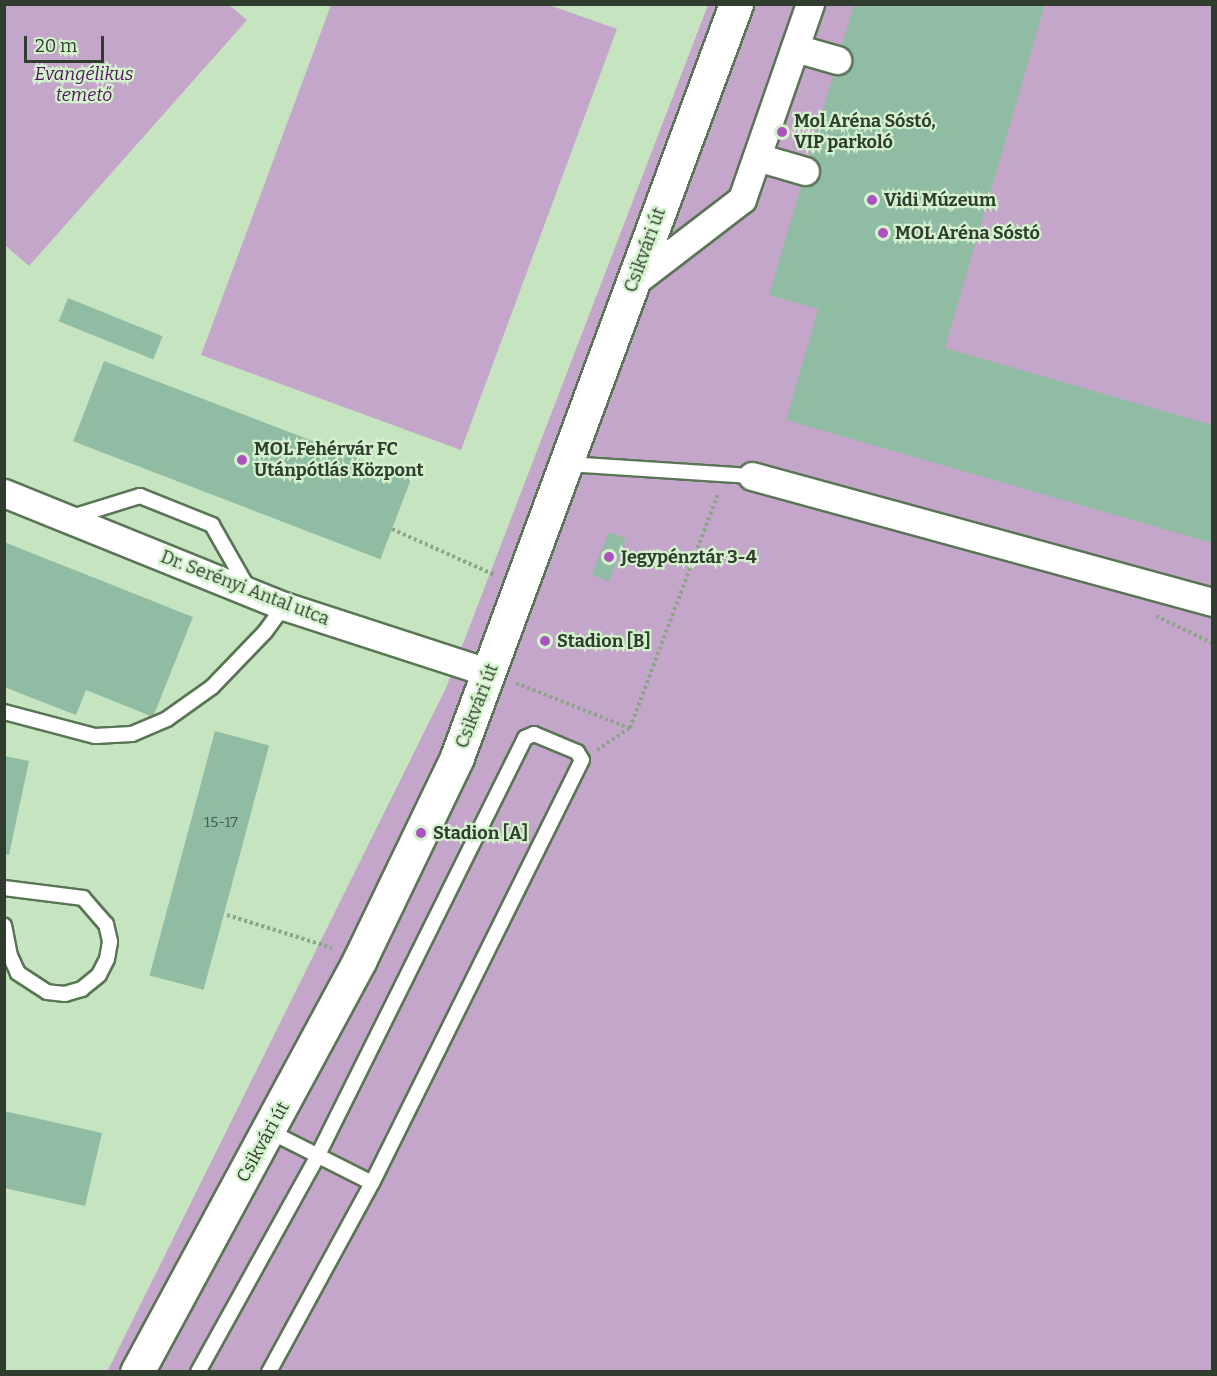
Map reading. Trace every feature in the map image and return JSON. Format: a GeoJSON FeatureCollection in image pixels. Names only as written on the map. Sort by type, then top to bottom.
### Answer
{"type":"FeatureCollection","features":[{"type":"Feature","properties":{"kind":"street","name":"Csikvári út"},"geometry":{"type":"LineString","coordinates":[[137,1371],[269,1131],[360,959],[457,757],[523,586],[736,4]]}},
{"type":"Feature","properties":{"kind":"street"},"geometry":{"type":"LineString","coordinates":[[634,282],[742,199],[810,4]]}},
{"type":"Feature","properties":{"kind":"street"},"geometry":{"type":"LineString","coordinates":[[795,48],[837,60]]}},
{"type":"Feature","properties":{"kind":"street"},"geometry":{"type":"LineString","coordinates":[[757,157],[805,171]]}},
{"type":"Feature","properties":{"kind":"street"},"geometry":{"type":"LineString","coordinates":[[739,475],[1212,602]]}},
{"type":"Feature","properties":{"kind":"street","name":"Dr. Serényi Antal utca"},"geometry":{"type":"LineString","coordinates":[[4,493],[284,606],[490,673]]}},
{"type":"Feature","properties":{"kind":"lane"},"geometry":{"type":"LineString","coordinates":[[567,464],[739,475]]}},
{"type":"Feature","properties":{"kind":"lane"},"geometry":{"type":"LineString","coordinates":[[69,519],[140,496],[212,525],[250,592]]}},
{"type":"Feature","properties":{"kind":"lane"},"geometry":{"type":"LineString","coordinates":[[4,712],[95,736],[132,734],[167,719],[212,687],[265,632],[284,606]]}},
{"type":"Feature","properties":{"kind":"lane"},"geometry":{"type":"LineString","coordinates":[[198,1371],[317,1157],[525,738],[534,734],[577,752],[582,760],[372,1183],[269,1371]]}},
{"type":"Feature","properties":{"kind":"lane"},"geometry":{"type":"LineString","coordinates":[[4,888],[83,898],[106,924],[110,942],[107,959],[99,975],[82,989],[64,994],[47,992],[18,973],[10,956],[4,926]]}},
{"type":"Feature","properties":{"kind":"lane"},"geometry":{"type":"LineString","coordinates":[[269,1131],[372,1183]]}},
{"type":"Feature","properties":{"kind":"path"},"geometry":{"type":"LineString","coordinates":[[582,760],[630,728],[739,475]]}},
{"type":"Feature","properties":{"kind":"path"},"geometry":{"type":"LineString","coordinates":[[392,529],[523,586]]}},
{"type":"Feature","properties":{"kind":"path"},"geometry":{"type":"LineString","coordinates":[[1154,615],[1212,643]]}},
{"type":"Feature","properties":{"kind":"path"},"geometry":{"type":"LineString","coordinates":[[490,673],[630,728]]}},
{"type":"Feature","properties":{"kind":"path"},"geometry":{"type":"LineString","coordinates":[[227,915],[360,959]]}},
{"type":"Feature","properties":{"kind":"green space","name":"Evangélikus temető"},"geometry":{"type":"Polygon","coordinates":[[[5,4],[229,5],[247,20],[29,266],[5,245],[5,4]]]}},
{"type":"Feature","properties":{"kind":"green space"},"geometry":{"type":"Polygon","coordinates":[[[331,5],[549,5],[617,29],[461,450],[201,355],[331,5]]]}},
{"type":"Feature","properties":{"kind":"green space"},"geometry":{"type":"Polygon","coordinates":[[[708,5],[1212,5],[1212,1371],[107,1372],[446,688],[708,5]]]}},
{"type":"Feature","properties":{"kind":"building","name":"MOL Aréna Sóstó"},"geometry":{"type":"Polygon","coordinates":[[[854,4],[1045,4],[945,348],[1212,425],[1212,543],[786,420],[818,309],[769,295],[854,4]]]}},
{"type":"Feature","properties":{"kind":"building"},"geometry":{"type":"Polygon","coordinates":[[[68,298],[163,336],[153,359],[59,321],[68,298]]]}},
{"type":"Feature","properties":{"kind":"building","name":"MOL Fehérvár FC Utánpótlás Központ"},"geometry":{"type":"Polygon","coordinates":[[[104,361],[411,479],[380,559],[73,441],[104,361]]]}},
{"type":"Feature","properties":{"kind":"building","name":"Jegypénztár 3-4"},"geometry":{"type":"Polygon","coordinates":[[[609,532],[626,539],[608,581],[592,575],[609,532]]]}},
{"type":"Feature","properties":{"kind":"building"},"geometry":{"type":"Polygon","coordinates":[[[4,542],[193,617],[153,717],[86,690],[76,715],[4,687],[4,542]]]}},
{"type":"Feature","properties":{"kind":"building"},"geometry":{"type":"Polygon","coordinates":[[[215,731],[269,745],[204,990],[150,975],[215,731]]]}},
{"type":"Feature","properties":{"kind":"building"},"geometry":{"type":"Polygon","coordinates":[[[4,756],[29,761],[9,855],[4,854],[4,756]]]}},
{"type":"Feature","properties":{"kind":"building"},"geometry":{"type":"Polygon","coordinates":[[[4,1111],[102,1133],[85,1206],[4,1188],[4,1111]]]}},
{"type":"Feature","properties":{"kind":"place","name":"Mol Aréna Sóstó, VIP parkoló"},"geometry":{"type":"Point","coordinates":[782,132]}},
{"type":"Feature","properties":{"kind":"place","name":"Vidi Múzeum"},"geometry":{"type":"Point","coordinates":[872,200]}},
{"type":"Feature","properties":{"kind":"place","name":"MOL Aréna Sóstó"},"geometry":{"type":"Point","coordinates":[883,233]}},
{"type":"Feature","properties":{"kind":"place","name":"MOL Fehérvár FC Utánpótlás Központ"},"geometry":{"type":"Point","coordinates":[242,460]}},
{"type":"Feature","properties":{"kind":"place","name":"Jegypénztár 3-4"},"geometry":{"type":"Point","coordinates":[609,557]}},
{"type":"Feature","properties":{"kind":"place","name":"Stadion [B]"},"geometry":{"type":"Point","coordinates":[545,641]}},
{"type":"Feature","properties":{"kind":"place","name":"Stadion [A]"},"geometry":{"type":"Point","coordinates":[421,833]}}]}
